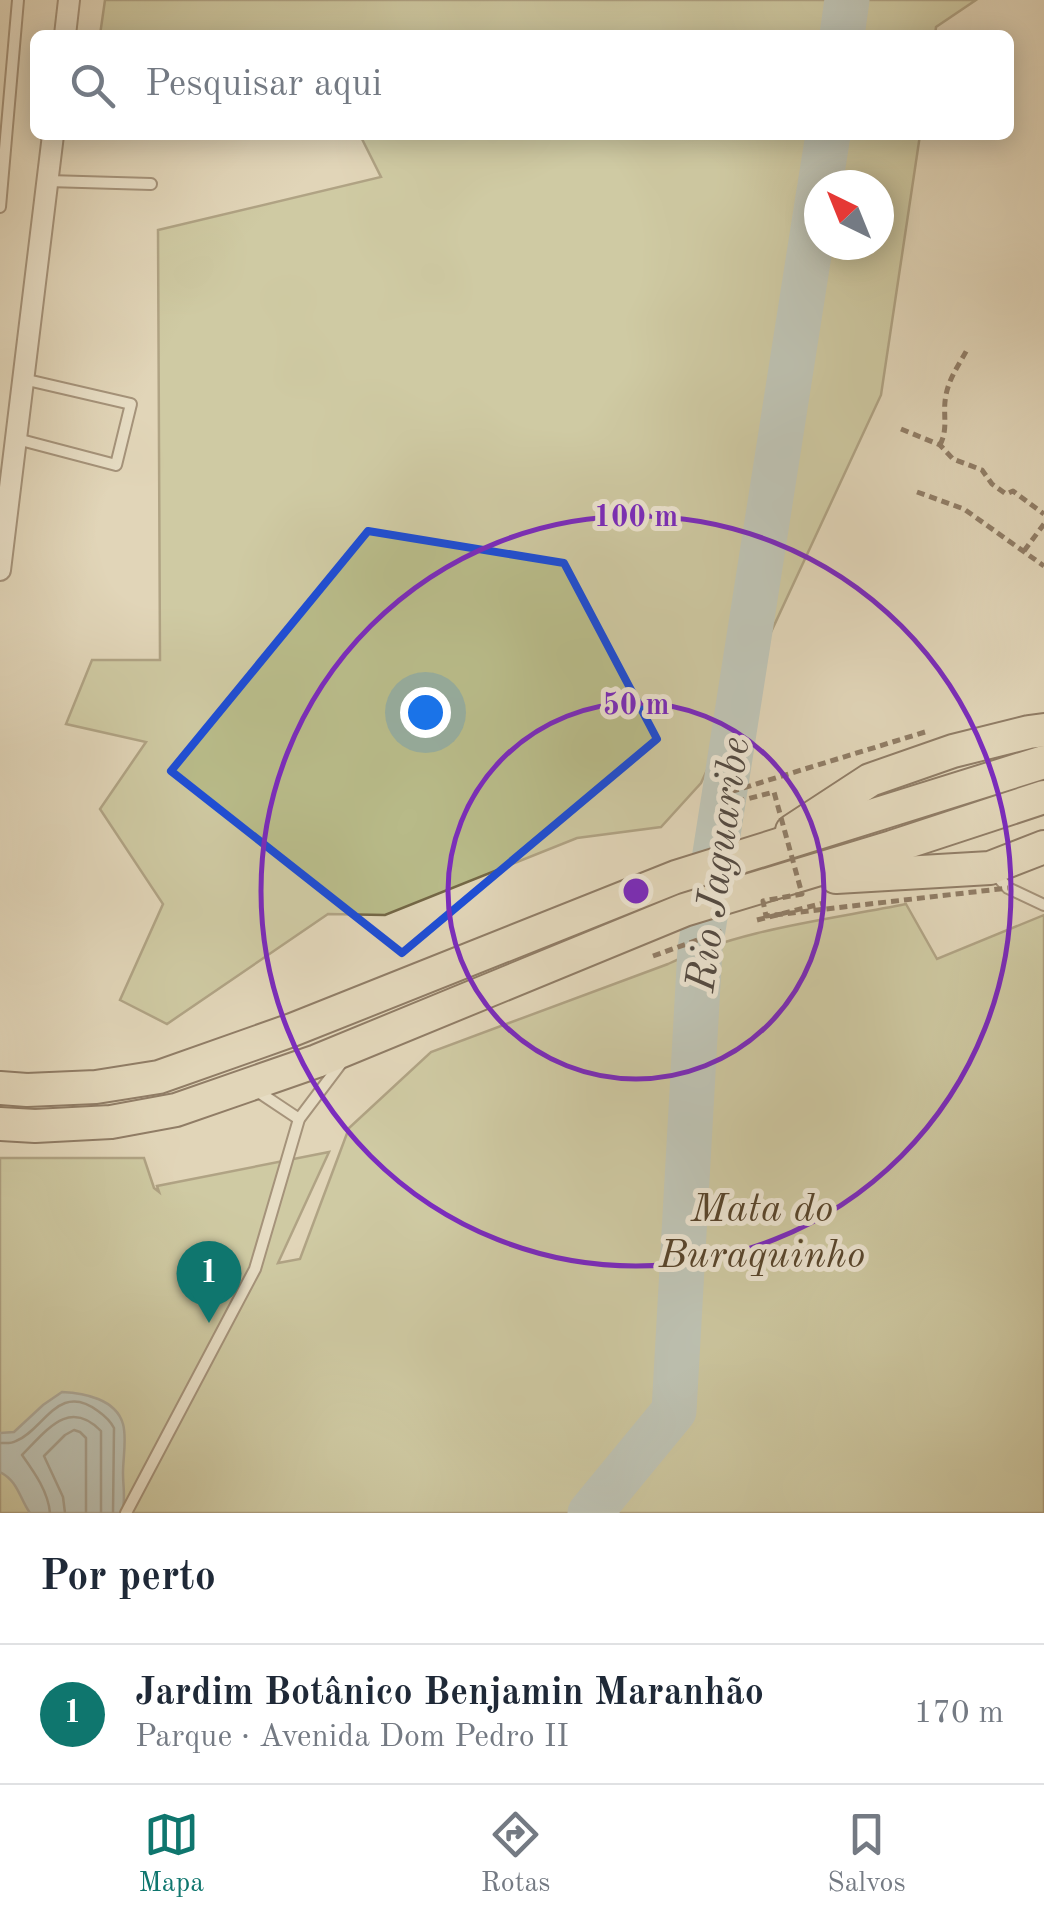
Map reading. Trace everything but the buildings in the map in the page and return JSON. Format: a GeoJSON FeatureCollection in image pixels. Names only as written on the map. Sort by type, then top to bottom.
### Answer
{"type":"FeatureCollection","features":[{"type":"Feature","properties":{"kind":"main road"},"geometry":{"type":"LineString","coordinates":[[768,848],[870,780],[953,751],[1044,730]]}},
{"type":"Feature","properties":{"kind":"main road"},"geometry":{"type":"LineString","coordinates":[[0,1088],[96,1088],[159,1077],[292,1030],[676,877],[1044,762]]}},
{"type":"Feature","properties":{"kind":"main road"},"geometry":{"type":"LineString","coordinates":[[0,1124],[111,1122],[176,1110],[354,1046],[684,910],[1044,798]]}},
{"type":"Feature","properties":{"kind":"main road"},"geometry":{"type":"LineString","coordinates":[[776,881],[998,878],[1044,847]]}},
{"type":"Feature","properties":{"kind":"street"},"geometry":{"type":"LineString","coordinates":[[65,30],[69,0]]}},
{"type":"Feature","properties":{"kind":"street"},"geometry":{"type":"LineString","coordinates":[[0,570],[51,140]]}},
{"type":"Feature","properties":{"kind":"lane"},"geometry":{"type":"LineString","coordinates":[[0,207],[6,81],[18,0]]}},
{"type":"Feature","properties":{"kind":"lane"},"geometry":{"type":"LineString","coordinates":[[47,181],[151,184]]}},
{"type":"Feature","properties":{"kind":"lane"},"geometry":{"type":"LineString","coordinates":[[16,438],[116,465],[131,404],[23,379]]}},
{"type":"Feature","properties":{"kind":"lane"},"geometry":{"type":"LineString","coordinates":[[998,878],[1044,905]]}},
{"type":"Feature","properties":{"kind":"lane"},"geometry":{"type":"LineString","coordinates":[[126,1513],[255,1269],[300,1119],[354,1046]]}},
{"type":"Feature","properties":{"kind":"lane"},"geometry":{"type":"LineString","coordinates":[[249,1085],[300,1119]]}},
{"type":"Feature","properties":{"kind":"path"},"geometry":{"type":"LineString","coordinates":[[940,445],[946,432],[946,392],[968,348]]}},
{"type":"Feature","properties":{"kind":"path"},"geometry":{"type":"LineString","coordinates":[[901,429],[940,445],[952,458],[982,470],[1006,494],[1013,492],[1044,514]]}},
{"type":"Feature","properties":{"kind":"path"},"geometry":{"type":"LineString","coordinates":[[917,492],[964,510],[1044,566]]}},
{"type":"Feature","properties":{"kind":"path"},"geometry":{"type":"LineString","coordinates":[[1024,550],[1044,524]]}},
{"type":"Feature","properties":{"kind":"path"},"geometry":{"type":"LineString","coordinates":[[925,732],[730,792],[731,803],[774,792],[802,894],[763,901],[766,916],[998,878]]}},
{"type":"Feature","properties":{"kind":"highlighted area"},"geometry":{"type":"Polygon","coordinates":[[[368,531],[564,563],[657,739],[402,953],[171,771],[368,531]]]}},
{"type":"Feature","properties":{"kind":"green space"},"geometry":{"type":"Polygon","coordinates":[[[105,0],[976,0],[936,30],[101,30],[105,0]]]}},
{"type":"Feature","properties":{"kind":"green space"},"geometry":{"type":"Polygon","coordinates":[[[362,140],[919,140],[881,395],[701,783],[661,827],[577,838],[385,915],[328,914],[167,1024],[120,1000],[163,904],[100,809],[146,742],[66,724],[92,660],[160,660],[158,230],[381,177],[362,140]]]}},
{"type":"Feature","properties":{"kind":"green space","name":"Mata do Buraquinho"},"geometry":{"type":"Polygon","coordinates":[[[906,904],[937,959],[1044,915],[1044,1513],[0,1513],[0,1158],[144,1158],[159,1192],[157,1186],[329,1152],[278,1263],[300,1259],[349,1128],[431,1052],[724,942],[906,904]]]}},
{"type":"Feature","properties":{"kind":"water"},"geometry":{"type":"Polygon","coordinates":[[[62,1392],[98,1399],[119,1415],[125,1435],[122,1513],[30,1513],[15,1485],[0,1472],[0,1433],[14,1432],[62,1392]]]}},
{"type":"Feature","properties":{"kind":"waterway","name":"Rio Jaguaribe"},"geometry":{"type":"LineString","coordinates":[[843,30],[847,0]]}},
{"type":"Feature","properties":{"kind":"waterway","name":"Rio Jaguaribe"},"geometry":{"type":"LineString","coordinates":[[822,170],[827,140]]}},
{"type":"Feature","properties":{"kind":"waterway","name":"Rio Jaguaribe"},"geometry":{"type":"LineString","coordinates":[[590,1513],[674,1411],[700,949],[808,260]]}},
{"type":"Feature","properties":{"kind":"place","name":"Jardim Botânico Benjamin Maranhão"},"geometry":{"type":"Point","coordinates":[209,1323]}}]}
